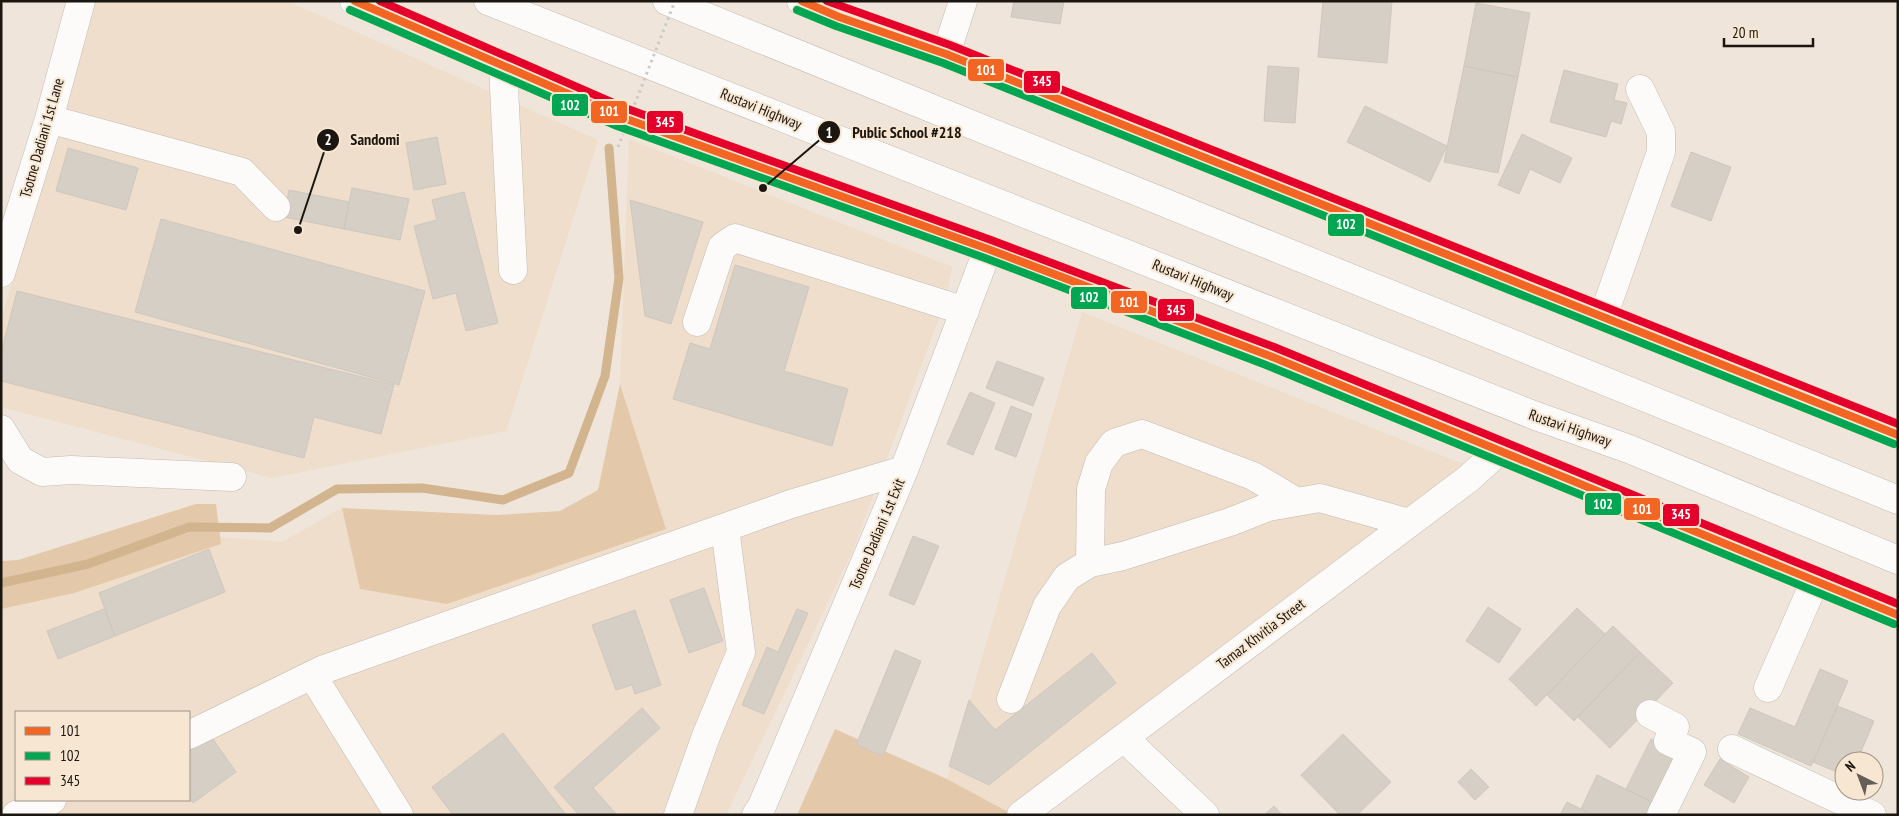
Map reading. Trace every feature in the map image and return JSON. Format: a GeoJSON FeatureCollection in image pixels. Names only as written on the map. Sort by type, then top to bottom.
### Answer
{"type":"FeatureCollection","features":[{"type":"Feature","properties":{"kind":"main road","name":"Tsotne Dadiani 1st Lane"},"geometry":{"type":"LineString","coordinates":[[1,273],[49,119],[81,1]]}},
{"type":"Feature","properties":{"kind":"main road"},"geometry":{"type":"LineString","coordinates":[[354,1],[621,117],[988,249],[1270,356],[1898,615]]}},
{"type":"Feature","properties":{"kind":"main road","name":"Rustavi Highway"},"geometry":{"type":"LineString","coordinates":[[488,1],[1536,416],[1629,449],[1898,560]]}},
{"type":"Feature","properties":{"kind":"main road"},"geometry":{"type":"LineString","coordinates":[[667,1],[1898,500]]}},
{"type":"Feature","properties":{"kind":"main road"},"geometry":{"type":"LineString","coordinates":[[801,1],[946,54],[1898,435]]}},
{"type":"Feature","properties":{"kind":"main road"},"geometry":{"type":"LineString","coordinates":[[946,54],[963,1]]}},
{"type":"Feature","properties":{"kind":"main road"},"geometry":{"type":"LineString","coordinates":[[503,67],[513,270]]}},
{"type":"Feature","properties":{"kind":"main road"},"geometry":{"type":"LineString","coordinates":[[1603,317],[1661,152],[1661,132],[1640,89]]}},
{"type":"Feature","properties":{"kind":"main road"},"geometry":{"type":"LineString","coordinates":[[49,119],[242,172],[276,207]]}},
{"type":"Feature","properties":{"kind":"main road"},"geometry":{"type":"LineString","coordinates":[[697,322],[722,247],[735,238],[965,310]]}},
{"type":"Feature","properties":{"kind":"main road","name":"Tsotne Dadiani 1st Exit"},"geometry":{"type":"LineString","coordinates":[[756,815],[766,797],[904,470],[988,249]]}},
{"type":"Feature","properties":{"kind":"main road"},"geometry":{"type":"LineString","coordinates":[[1,429],[20,460],[42,472],[71,470],[232,477]]}},
{"type":"Feature","properties":{"kind":"main road"},"geometry":{"type":"LineString","coordinates":[[1090,562],[1091,489],[1099,463],[1114,443],[1142,434],[1253,476],[1297,502]]}},
{"type":"Feature","properties":{"kind":"main road","name":"Tamaz Khvitia Street"},"geometry":{"type":"LineString","coordinates":[[1022,815],[1468,479],[1499,450]]}},
{"type":"Feature","properties":{"kind":"main road"},"geometry":{"type":"LineString","coordinates":[[190,735],[312,675],[791,504],[904,470]]}},
{"type":"Feature","properties":{"kind":"main road"},"geometry":{"type":"LineString","coordinates":[[1011,699],[1047,606],[1067,577],[1090,562],[1141,551],[1230,522],[1268,507],[1320,498],[1409,523]]}},
{"type":"Feature","properties":{"kind":"main road"},"geometry":{"type":"LineString","coordinates":[[678,815],[706,736],[741,652],[725,528]]}},
{"type":"Feature","properties":{"kind":"main road"},"geometry":{"type":"LineString","coordinates":[[1768,688],[1815,581]]}},
{"type":"Feature","properties":{"kind":"main road"},"geometry":{"type":"LineString","coordinates":[[312,675],[399,815]]}},
{"type":"Feature","properties":{"kind":"main road"},"geometry":{"type":"LineString","coordinates":[[1650,714],[1675,727],[1668,741],[1692,752],[1662,815]]}},
{"type":"Feature","properties":{"kind":"main road"},"geometry":{"type":"LineString","coordinates":[[1124,738],[1205,815]]}},
{"type":"Feature","properties":{"kind":"main road"},"geometry":{"type":"LineString","coordinates":[[1732,749],[1872,815]]}},
{"type":"Feature","properties":{"kind":"main road"},"geometry":{"type":"LineString","coordinates":[[16,815],[50,801]]}},
{"type":"Feature","properties":{"kind":"main road"},"geometry":{"type":"LineString","coordinates":[[42,815],[58,801]]}},
{"type":"Feature","properties":{"kind":"path"},"geometry":{"type":"LineString","coordinates":[[618,147],[674,1]]}},
{"type":"Feature","properties":{"kind":"shaded area"},"geometry":{"type":"Polygon","coordinates":[[[95,1],[287,1],[598,140],[506,431],[272,478],[1,407],[1,320],[95,1]]]}},
{"type":"Feature","properties":{"kind":"shaded area"},"geometry":{"type":"Polygon","coordinates":[[[629,139],[952,267],[946,299],[853,550],[726,815],[1,815],[1,593],[198,535],[282,542],[342,508],[360,589],[666,529],[620,384],[629,139]]]}},
{"type":"Feature","properties":{"kind":"shaded area"},"geometry":{"type":"Polygon","coordinates":[[[1082,312],[1463,464],[1439,491],[1012,814],[947,779],[1082,312]]]}},
{"type":"Feature","properties":{"kind":"shaded area"},"geometry":{"type":"Polygon","coordinates":[[[620,384],[666,529],[447,604],[360,589],[342,508],[497,515],[560,511],[598,490],[620,384]]]}},
{"type":"Feature","properties":{"kind":"shaded area"},"geometry":{"type":"Polygon","coordinates":[[[196,504],[216,504],[221,544],[74,593],[1,609],[1,561],[18,560],[196,504]]]}},
{"type":"Feature","properties":{"kind":"shaded area"},"geometry":{"type":"Polygon","coordinates":[[[835,729],[947,779],[1012,814],[797,815],[835,729]]]}},
{"type":"Feature","properties":{"kind":"building"},"geometry":{"type":"Polygon","coordinates":[[[1014,1],[1064,1],[1060,24],[1011,17],[1014,1]]]}},
{"type":"Feature","properties":{"kind":"building"},"geometry":{"type":"Polygon","coordinates":[[[1323,1],[1392,1],[1387,63],[1318,57],[1323,1]]]}},
{"type":"Feature","properties":{"kind":"building"},"geometry":{"type":"Polygon","coordinates":[[[1476,3],[1530,13],[1518,77],[1464,66],[1476,3]]]}},
{"type":"Feature","properties":{"kind":"building"},"geometry":{"type":"Polygon","coordinates":[[[1268,66],[1299,68],[1295,123],[1264,121],[1268,66]]]}},
{"type":"Feature","properties":{"kind":"building"},"geometry":{"type":"Polygon","coordinates":[[[1464,66],[1518,77],[1498,173],[1444,162],[1464,66]]]}},
{"type":"Feature","properties":{"kind":"building"},"geometry":{"type":"Polygon","coordinates":[[[1564,70],[1618,84],[1614,100],[1627,103],[1621,124],[1611,121],[1606,137],[1550,122],[1564,70]]]}},
{"type":"Feature","properties":{"kind":"building"},"geometry":{"type":"Polygon","coordinates":[[[1365,106],[1447,146],[1430,182],[1347,142],[1365,106]]]}},
{"type":"Feature","properties":{"kind":"building"},"geometry":{"type":"Polygon","coordinates":[[[1522,134],[1572,158],[1560,183],[1530,169],[1519,194],[1498,185],[1522,134]]]}},
{"type":"Feature","properties":{"kind":"building"},"geometry":{"type":"Polygon","coordinates":[[[437,137],[446,184],[414,190],[406,143],[437,137]]]}},
{"type":"Feature","properties":{"kind":"building"},"geometry":{"type":"Polygon","coordinates":[[[68,148],[138,168],[126,210],[56,191],[68,148]]]}},
{"type":"Feature","properties":{"kind":"building"},"geometry":{"type":"Polygon","coordinates":[[[1691,152],[1731,167],[1711,221],[1671,206],[1691,152]]]}},
{"type":"Feature","properties":{"kind":"building"},"geometry":{"type":"Polygon","coordinates":[[[352,188],[409,199],[400,240],[344,229],[352,188]]]}},
{"type":"Feature","properties":{"kind":"building"},"geometry":{"type":"Polygon","coordinates":[[[289,190],[349,202],[344,229],[284,217],[289,190]]]}},
{"type":"Feature","properties":{"kind":"building"},"geometry":{"type":"Polygon","coordinates":[[[464,192],[498,323],[466,331],[456,293],[433,299],[414,226],[437,220],[432,200],[464,192]]]}},
{"type":"Feature","properties":{"kind":"building"},"geometry":{"type":"Polygon","coordinates":[[[630,200],[703,222],[671,324],[645,316],[630,200]]]}},
{"type":"Feature","properties":{"kind":"building"},"geometry":{"type":"Polygon","coordinates":[[[161,219],[425,291],[399,385],[135,312],[161,219]]]}},
{"type":"Feature","properties":{"kind":"building"},"geometry":{"type":"Polygon","coordinates":[[[735,265],[809,287],[784,371],[848,389],[832,446],[673,399],[690,343],[710,349],[735,265]]]}},
{"type":"Feature","properties":{"kind":"building"},"geometry":{"type":"Polygon","coordinates":[[[17,291],[394,385],[381,434],[314,417],[304,458],[1,381],[1,353],[17,291]]]}},
{"type":"Feature","properties":{"kind":"building"},"geometry":{"type":"Polygon","coordinates":[[[997,361],[1044,378],[1033,406],[986,388],[997,361]]]}},
{"type":"Feature","properties":{"kind":"building"},"geometry":{"type":"Polygon","coordinates":[[[970,392],[995,403],[973,455],[947,444],[970,392]]]}},
{"type":"Feature","properties":{"kind":"building"},"geometry":{"type":"Polygon","coordinates":[[[1011,406],[1032,414],[1016,457],[995,449],[1011,406]]]}},
{"type":"Feature","properties":{"kind":"building"},"geometry":{"type":"Polygon","coordinates":[[[913,536],[939,546],[914,605],[889,595],[913,536]]]}},
{"type":"Feature","properties":{"kind":"building"},"geometry":{"type":"Polygon","coordinates":[[[209,549],[225,592],[115,636],[99,593],[209,549]]]}},
{"type":"Feature","properties":{"kind":"building"},"geometry":{"type":"Polygon","coordinates":[[[704,588],[723,641],[689,653],[670,600],[704,588]]]}},
{"type":"Feature","properties":{"kind":"building"},"geometry":{"type":"Polygon","coordinates":[[[1488,607],[1521,629],[1499,663],[1466,641],[1488,607]]]}},
{"type":"Feature","properties":{"kind":"building"},"geometry":{"type":"Polygon","coordinates":[[[1577,608],[1605,634],[1536,706],[1509,679],[1577,608]]]}},
{"type":"Feature","properties":{"kind":"building"},"geometry":{"type":"Polygon","coordinates":[[[104,609],[115,636],[58,659],[47,631],[104,609]]]}},
{"type":"Feature","properties":{"kind":"building"},"geometry":{"type":"Polygon","coordinates":[[[797,609],[808,613],[764,714],[742,705],[767,647],[778,652],[797,609]]]}},
{"type":"Feature","properties":{"kind":"building"},"geometry":{"type":"Polygon","coordinates":[[[635,610],[661,685],[635,694],[632,685],[616,690],[592,625],[635,610]]]}},
{"type":"Feature","properties":{"kind":"building"},"geometry":{"type":"Polygon","coordinates":[[[1613,626],[1640,652],[1574,721],[1547,695],[1613,626]]]}},
{"type":"Feature","properties":{"kind":"building"},"geometry":{"type":"Polygon","coordinates":[[[895,650],[921,661],[883,756],[856,745],[895,650]]]}},
{"type":"Feature","properties":{"kind":"building"},"geometry":{"type":"Polygon","coordinates":[[[1640,652],[1673,683],[1610,748],[1578,717],[1640,652]]]}},
{"type":"Feature","properties":{"kind":"building"},"geometry":{"type":"Polygon","coordinates":[[[1092,653],[1116,683],[989,785],[949,766],[969,700],[995,730],[1092,653]]]}},
{"type":"Feature","properties":{"kind":"building"},"geometry":{"type":"Polygon","coordinates":[[[1820,669],[1848,681],[1811,766],[1738,734],[1750,708],[1795,727],[1820,669]]]}},
{"type":"Feature","properties":{"kind":"building"},"geometry":{"type":"Polygon","coordinates":[[[1838,706],[1874,721],[1861,751],[1834,751],[1834,771],[1813,762],[1838,706]]]}},
{"type":"Feature","properties":{"kind":"building"},"geometry":{"type":"Polygon","coordinates":[[[642,708],[660,728],[593,788],[617,815],[579,815],[554,787],[642,708]]]}},
{"type":"Feature","properties":{"kind":"building"},"geometry":{"type":"Polygon","coordinates":[[[208,732],[236,772],[193,803],[190,798],[190,745],[208,732]]]}},
{"type":"Feature","properties":{"kind":"building"},"geometry":{"type":"Polygon","coordinates":[[[503,733],[566,815],[453,815],[432,787],[503,733]]]}},
{"type":"Feature","properties":{"kind":"building"},"geometry":{"type":"Polygon","coordinates":[[[1343,734],[1391,782],[1357,815],[1340,815],[1301,775],[1343,734]]]}},
{"type":"Feature","properties":{"kind":"building"},"geometry":{"type":"Polygon","coordinates":[[[1651,739],[1685,755],[1660,806],[1626,789],[1651,739]]]}},
{"type":"Feature","properties":{"kind":"building"},"geometry":{"type":"Polygon","coordinates":[[[1720,759],[1749,777],[1734,803],[1704,785],[1720,759]]]}},
{"type":"Feature","properties":{"kind":"building"},"geometry":{"type":"Polygon","coordinates":[[[1471,769],[1489,787],[1475,800],[1458,782],[1471,769]]]}},
{"type":"Feature","properties":{"kind":"building"},"geometry":{"type":"Polygon","coordinates":[[[1597,775],[1660,806],[1655,815],[1593,815],[1581,809],[1597,775]]]}},
{"type":"Feature","properties":{"kind":"building"},"geometry":{"type":"Polygon","coordinates":[[[1567,802],[1593,815],[1560,815],[1567,802]]]}},
{"type":"Feature","properties":{"kind":"building"},"geometry":{"type":"Polygon","coordinates":[[[1274,806],[1282,815],[1264,815],[1274,806]]]}},
{"type":"Feature","properties":{"kind":"waterway"},"geometry":{"type":"LineString","coordinates":[[1,583],[88,564],[189,527],[270,528],[337,489],[422,488],[503,500],[569,473],[605,376],[619,278],[609,148]]}},
{"type":"Feature","properties":{"kind":"transit line","name":"101"},"geometry":{"type":"LineString","coordinates":[[355,1],[621,117],[988,249],[1270,356],[1898,615]]}},
{"type":"Feature","properties":{"kind":"transit line","name":"345"},"geometry":{"type":"LineString","coordinates":[[380,1],[625,108],[991,240],[1274,347],[1898,604]]}},
{"type":"Feature","properties":{"kind":"transit line","name":"101"},"geometry":{"type":"LineString","coordinates":[[802,1],[839,17],[946,54],[1898,435]]}},
{"type":"Feature","properties":{"kind":"transit line","name":"345"},"geometry":{"type":"LineString","coordinates":[[827,1],[950,45],[1898,424]]}},
{"type":"Feature","properties":{"kind":"transit line","name":"102"},"geometry":{"type":"LineString","coordinates":[[350,10],[617,126],[985,258],[1266,365],[1894,624]]}},
{"type":"Feature","properties":{"kind":"transit line","name":"102"},"geometry":{"type":"LineString","coordinates":[[797,10],[836,26],[943,63],[1894,444]]}},
{"type":"Feature","properties":{"kind":"place","name":"Public School #218"},"geometry":{"type":"Point","coordinates":[763,188]}},
{"type":"Feature","properties":{"kind":"place","name":"Sandomi"},"geometry":{"type":"Point","coordinates":[298,230]}}]}
